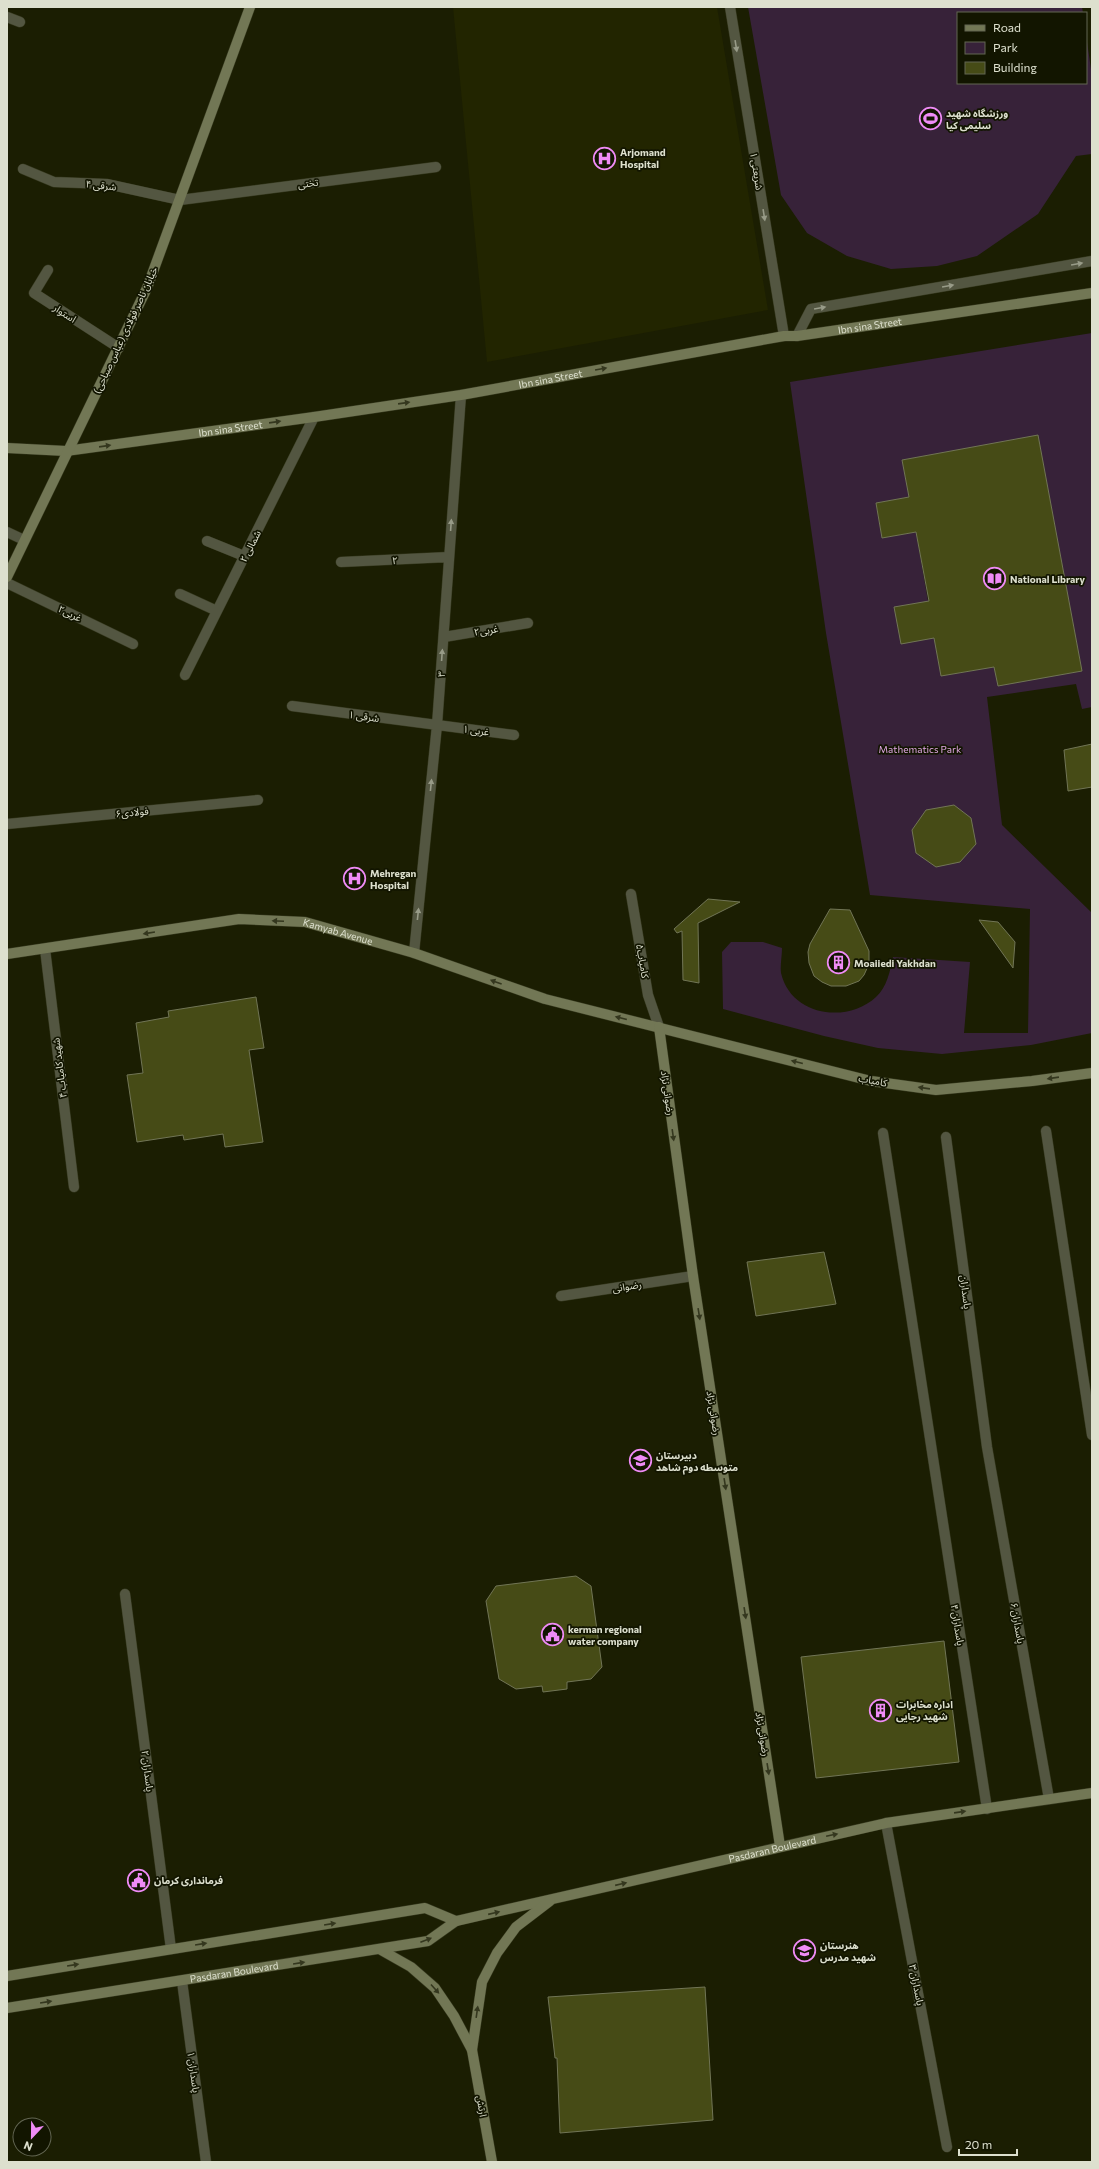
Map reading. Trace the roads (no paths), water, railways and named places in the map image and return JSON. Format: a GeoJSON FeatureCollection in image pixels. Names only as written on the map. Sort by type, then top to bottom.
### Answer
{"type":"FeatureCollection","features":[{"type":"Feature","properties":{"kind":"main road","name":"خیابان ناصر فولادی (عباس صباحی)"},"geometry":{"type":"LineString","coordinates":[[7,577],[66,451],[119,348],[147,288],[250,7]]}},
{"type":"Feature","properties":{"kind":"main road","name":"Ibn sina Street"},"geometry":{"type":"LineString","coordinates":[[7,448],[66,451],[314,417],[461,395],[784,336],[797,336],[1092,293]]}},
{"type":"Feature","properties":{"kind":"main road","name":"Kamyab Avenue"},"geometry":{"type":"LineString","coordinates":[[7,954],[239,919],[305,922],[414,953],[545,999],[659,1027]]}},
{"type":"Feature","properties":{"kind":"main road","name":"کامیاب"},"geometry":{"type":"LineString","coordinates":[[659,1027],[871,1081],[936,1090],[1032,1081],[1092,1073]]}},
{"type":"Feature","properties":{"kind":"main road","name":"رضوانی نژاد"},"geometry":{"type":"LineString","coordinates":[[659,1027],[693,1276],[780,1846]]}},
{"type":"Feature","properties":{"kind":"main road","name":"Pasdaran Boulevard"},"geometry":{"type":"LineString","coordinates":[[7,2008],[380,1950],[428,1941],[456,1921],[780,1846],[886,1823],[1092,1793]]}},
{"type":"Feature","properties":{"kind":"main road"},"geometry":{"type":"LineString","coordinates":[[472,2050],[482,1982],[497,1953],[516,1927],[552,1900]]}},
{"type":"Feature","properties":{"kind":"main road"},"geometry":{"type":"LineString","coordinates":[[7,1976],[425,1908],[456,1921]]}},
{"type":"Feature","properties":{"kind":"main road"},"geometry":{"type":"LineString","coordinates":[[380,1950],[412,1967],[435,1988],[454,2016],[472,2050]]}},
{"type":"Feature","properties":{"kind":"main road","name":"ارتش"},"geometry":{"type":"LineString","coordinates":[[472,2050],[492,2162]]}},
{"type":"Feature","properties":{"kind":"street","name":"شریعتی ۱"},"geometry":{"type":"LineString","coordinates":[[730,7],[784,336]]}},
{"type":"Feature","properties":{"kind":"street"},"geometry":{"type":"LineString","coordinates":[[7,17],[20,22]]}},
{"type":"Feature","properties":{"kind":"street","name":"تختی"},"geometry":{"type":"LineString","coordinates":[[180,200],[436,167]]}},
{"type":"Feature","properties":{"kind":"street","name":"۴ شرقی"},"geometry":{"type":"LineString","coordinates":[[23,169],[54,182],[107,184],[180,200]]}},
{"type":"Feature","properties":{"kind":"street"},"geometry":{"type":"LineString","coordinates":[[797,336],[811,309],[1092,261]]}},
{"type":"Feature","properties":{"kind":"street","name":"استوار"},"geometry":{"type":"LineString","coordinates":[[48,270],[34,293],[119,348]]}},
{"type":"Feature","properties":{"kind":"street","name":"۳"},"geometry":{"type":"LineString","coordinates":[[414,953],[437,726],[461,395]]}},
{"type":"Feature","properties":{"kind":"street","name":"۲ شمالی"},"geometry":{"type":"LineString","coordinates":[[185,674],[314,417]]}},
{"type":"Feature","properties":{"kind":"street"},"geometry":{"type":"LineString","coordinates":[[7,532],[24,540]]}},
{"type":"Feature","properties":{"kind":"street"},"geometry":{"type":"LineString","coordinates":[[207,541],[244,556]]}},
{"type":"Feature","properties":{"kind":"street","name":"۲"},"geometry":{"type":"LineString","coordinates":[[341,562],[449,557]]}},
{"type":"Feature","properties":{"kind":"street","name":"غربی۲"},"geometry":{"type":"LineString","coordinates":[[7,583],[133,644]]}},
{"type":"Feature","properties":{"kind":"street"},"geometry":{"type":"LineString","coordinates":[[180,594],[217,611]]}},
{"type":"Feature","properties":{"kind":"street","name":"غربی۲"},"geometry":{"type":"LineString","coordinates":[[444,637],[528,623]]}},
{"type":"Feature","properties":{"kind":"street","name":"۱ شرقی"},"geometry":{"type":"LineString","coordinates":[[292,706],[437,726]]}},
{"type":"Feature","properties":{"kind":"street","name":"۱ غربی"},"geometry":{"type":"LineString","coordinates":[[437,726],[514,735]]}},
{"type":"Feature","properties":{"kind":"street","name":"فولادی۶"},"geometry":{"type":"LineString","coordinates":[[7,824],[258,800]]}},
{"type":"Feature","properties":{"kind":"street","name":"کامیاب۵"},"geometry":{"type":"LineString","coordinates":[[631,894],[648,995],[659,1027]]}},
{"type":"Feature","properties":{"kind":"street","name":"شهید کامیاب ۴"},"geometry":{"type":"LineString","coordinates":[[45,949],[74,1187]]}},
{"type":"Feature","properties":{"kind":"street"},"geometry":{"type":"LineString","coordinates":[[1046,1131],[1092,1435]]}},
{"type":"Feature","properties":{"kind":"street","name":"پاسداران ۴"},"geometry":{"type":"LineString","coordinates":[[882,1133],[987,1808]]}},
{"type":"Feature","properties":{"kind":"street","name":"پاسداران"},"geometry":{"type":"LineString","coordinates":[[946,1136],[987,1447]]}},
{"type":"Feature","properties":{"kind":"street","name":"رضوانی"},"geometry":{"type":"LineString","coordinates":[[561,1296],[693,1276]]}},
{"type":"Feature","properties":{"kind":"street","name":"پاسداران ۶"},"geometry":{"type":"LineString","coordinates":[[987,1447],[1049,1799]]}},
{"type":"Feature","properties":{"kind":"street","name":"پاسداران ۲"},"geometry":{"type":"LineString","coordinates":[[125,1594],[171,1949]]}},
{"type":"Feature","properties":{"kind":"street","name":"پاسداران ۳"},"geometry":{"type":"LineString","coordinates":[[886,1823],[947,2147]]}},
{"type":"Feature","properties":{"kind":"street","name":"پاسداران ۱"},"geometry":{"type":"LineString","coordinates":[[182,1981],[206,2162]]}},
{"type":"Feature","properties":{"kind":"place","name":"ورزشگاه شهید سلیمی کیا"},"geometry":{"type":"Point","coordinates":[930,119]}},
{"type":"Feature","properties":{"kind":"place","name":"Arjomand Hospital"},"geometry":{"type":"Point","coordinates":[605,158]}},
{"type":"Feature","properties":{"kind":"place","name":"National Library"},"geometry":{"type":"Point","coordinates":[995,579]}},
{"type":"Feature","properties":{"kind":"place","name":"Mehregan Hospital"},"geometry":{"type":"Point","coordinates":[354,879]}},
{"type":"Feature","properties":{"kind":"place","name":"Moaiiedi Yakhdan"},"geometry":{"type":"Point","coordinates":[839,963]}},
{"type":"Feature","properties":{"kind":"place","name":"دبیرستان متوسطه دوم شاهد"},"geometry":{"type":"Point","coordinates":[641,1461]}},
{"type":"Feature","properties":{"kind":"place","name":"kerman regional water company"},"geometry":{"type":"Point","coordinates":[553,1635]}},
{"type":"Feature","properties":{"kind":"place","name":"اداره مخابرات شهید رجایی"},"geometry":{"type":"Point","coordinates":[880,1710]}},
{"type":"Feature","properties":{"kind":"place","name":"فرمانداری کرمان"},"geometry":{"type":"Point","coordinates":[138,1880]}},
{"type":"Feature","properties":{"kind":"place","name":"هنرستان شهید مدرس"},"geometry":{"type":"Point","coordinates":[805,1951]}},
{"type":"Feature","properties":{"kind":"park label","name":"Mathematics Park"},"geometry":{"type":"Point","coordinates":[920,749]}}]}
